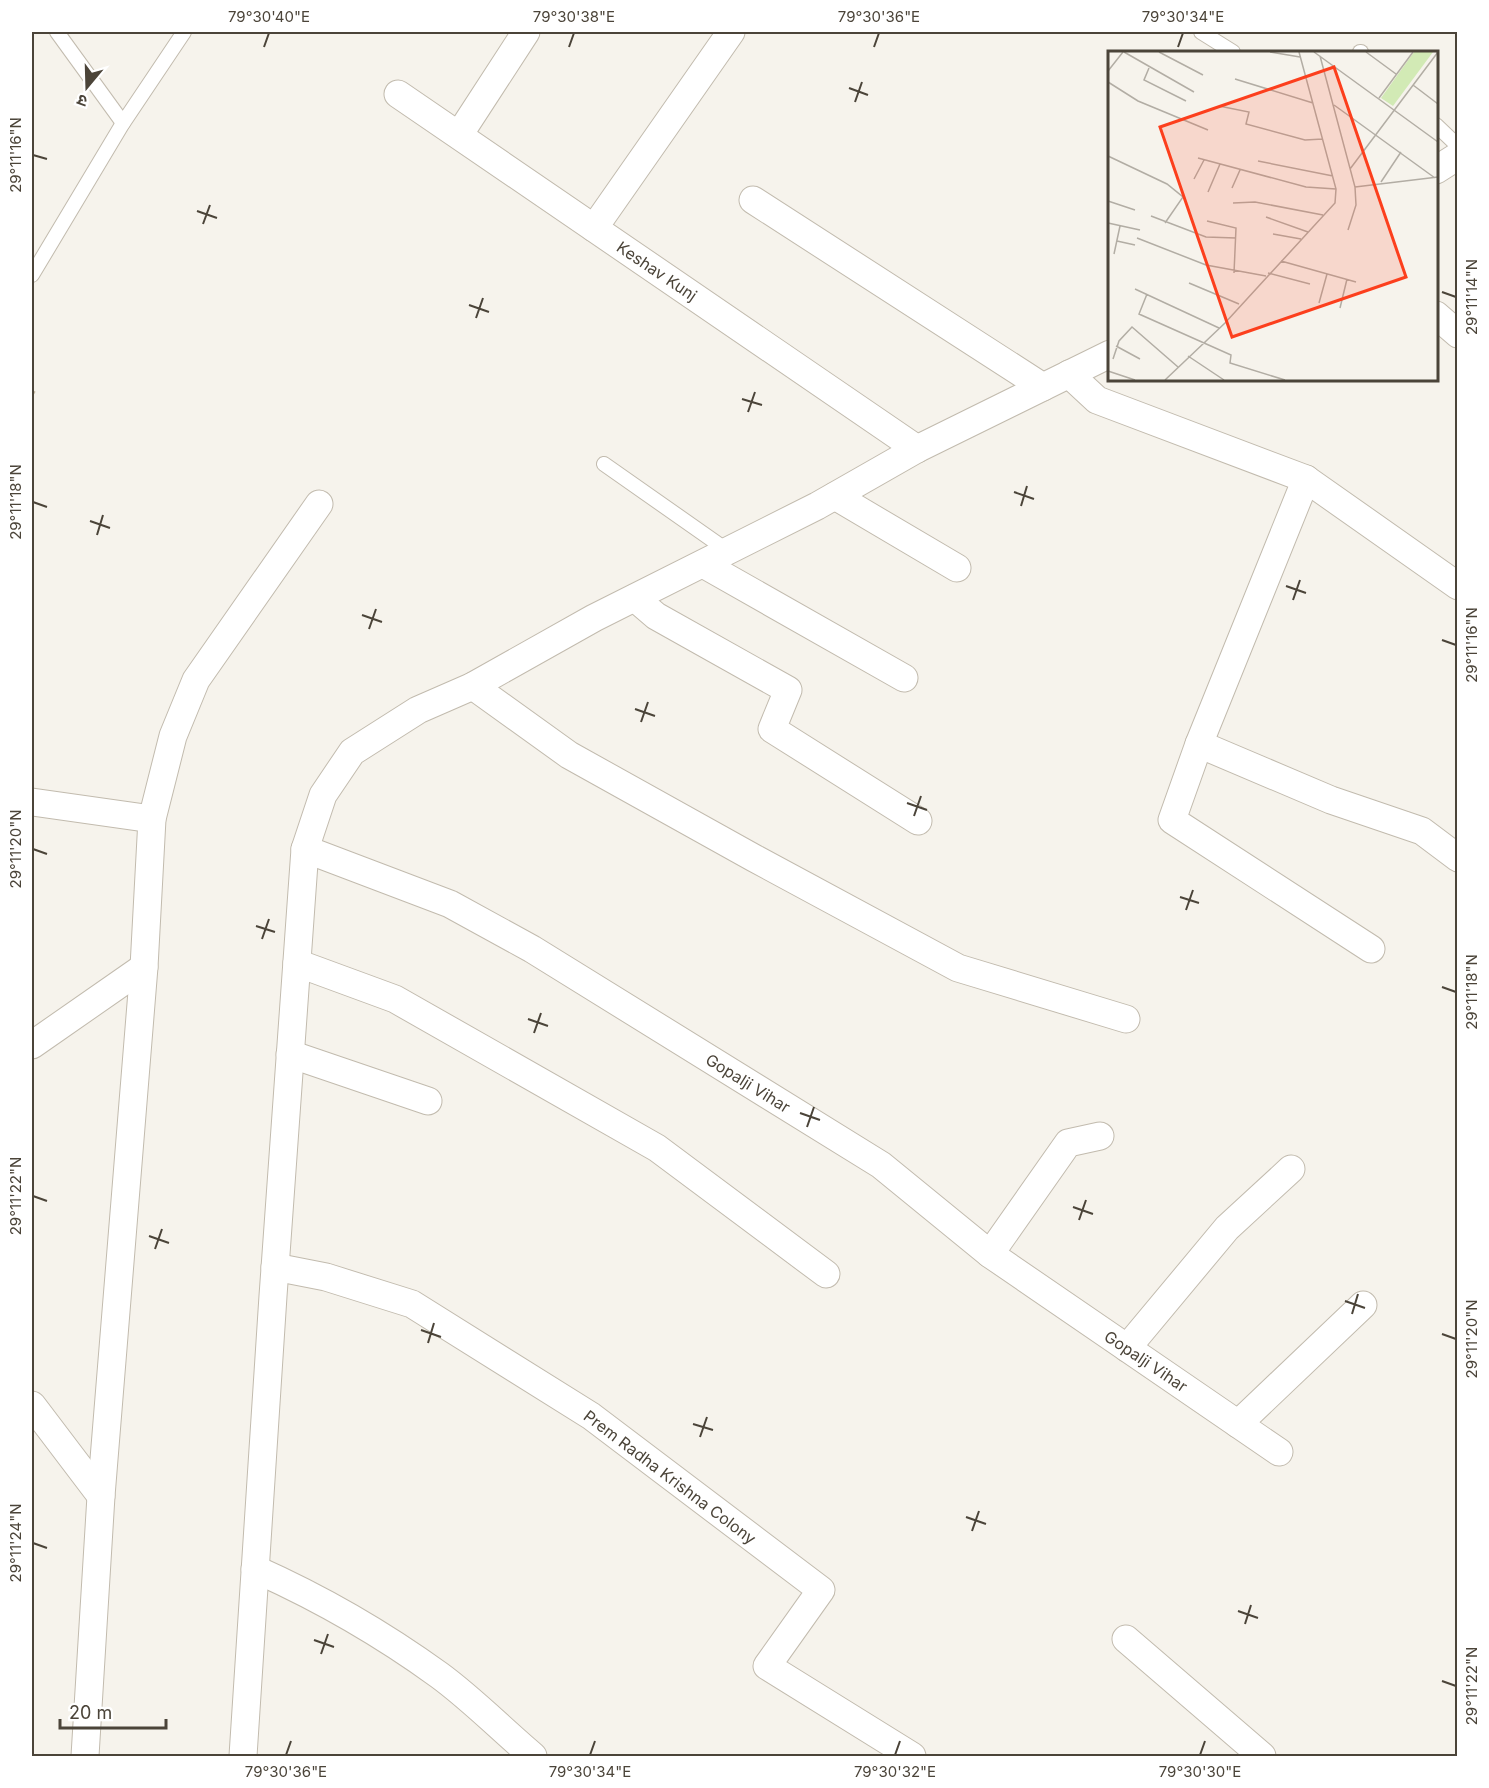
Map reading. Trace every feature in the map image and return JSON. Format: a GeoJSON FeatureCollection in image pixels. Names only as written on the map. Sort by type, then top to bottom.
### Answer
{"type":"FeatureCollection","features":[{"type":"Feature","properties":{"kind":"street"},"geometry":{"type":"LineString","coordinates":[[459,135],[526,32]]}},
{"type":"Feature","properties":{"kind":"street"},"geometry":{"type":"LineString","coordinates":[[594,228],[731,32]]}},
{"type":"Feature","properties":{"kind":"street","name":"Keshav Kunj"},"geometry":{"type":"LineString","coordinates":[[398,94],[917,449]]}},
{"type":"Feature","properties":{"kind":"street"},"geometry":{"type":"LineString","coordinates":[[1438,169],[1458,156]]}},
{"type":"Feature","properties":{"kind":"street"},"geometry":{"type":"LineString","coordinates":[[753,200],[1043,387]]}},
{"type":"Feature","properties":{"kind":"street"},"geometry":{"type":"LineString","coordinates":[[1438,316],[1458,334]]}},
{"type":"Feature","properties":{"kind":"street"},"geometry":{"type":"LineString","coordinates":[[243,1756],[305,849],[323,795],[352,752],[418,710],[473,686],[594,618],[836,496],[917,449],[1108,355]]}},
{"type":"Feature","properties":{"kind":"street"},"geometry":{"type":"LineString","coordinates":[[1069,374],[1097,400],[1306,479],[1458,586]]}},
{"type":"Feature","properties":{"kind":"street"},"geometry":{"type":"LineString","coordinates":[[1306,479],[1199,744],[1172,820],[1371,949]]}},
{"type":"Feature","properties":{"kind":"street"},"geometry":{"type":"LineString","coordinates":[[836,496],[957,568]]}},
{"type":"Feature","properties":{"kind":"street"},"geometry":{"type":"LineString","coordinates":[[85,1756],[101,1496],[144,967],[152,819],[173,736],[196,680],[320,504]]}},
{"type":"Feature","properties":{"kind":"street"},"geometry":{"type":"LineString","coordinates":[[703,564],[904,678]]}},
{"type":"Feature","properties":{"kind":"street"},"geometry":{"type":"LineString","coordinates":[[635,598],[656,616],[788,690],[772,729],[918,821]]}},
{"type":"Feature","properties":{"kind":"street"},"geometry":{"type":"LineString","coordinates":[[473,686],[569,755],[958,968],[1126,1018]]}},
{"type":"Feature","properties":{"kind":"street"},"geometry":{"type":"LineString","coordinates":[[1199,744],[1331,800],[1422,831],[1458,858]]}},
{"type":"Feature","properties":{"kind":"street"},"geometry":{"type":"LineString","coordinates":[[32,802],[152,819]]}},
{"type":"Feature","properties":{"kind":"street","name":"Gopalji Vihar"},"geometry":{"type":"LineString","coordinates":[[305,849],[450,904],[531,949],[881,1165],[990,1254],[1279,1452]]}},
{"type":"Feature","properties":{"kind":"street"},"geometry":{"type":"LineString","coordinates":[[297,963],[395,999],[657,1148],[826,1275]]}},
{"type":"Feature","properties":{"kind":"street"},"geometry":{"type":"LineString","coordinates":[[32,1045],[144,967]]}},
{"type":"Feature","properties":{"kind":"street"},"geometry":{"type":"LineString","coordinates":[[290,1054],[428,1101]]}},
{"type":"Feature","properties":{"kind":"street"},"geometry":{"type":"LineString","coordinates":[[990,1254],[1068,1143],[1100,1136]]}},
{"type":"Feature","properties":{"kind":"street"},"geometry":{"type":"LineString","coordinates":[[1127,1348],[1227,1228],[1291,1169]]}},
{"type":"Feature","properties":{"kind":"street","name":"Prem Radha Krishna Colony"},"geometry":{"type":"LineString","coordinates":[[275,1267],[326,1278],[412,1304],[591,1416],[821,1590],[767,1666],[912,1756]]}},
{"type":"Feature","properties":{"kind":"street"},"geometry":{"type":"LineString","coordinates":[[1238,1424],[1363,1305]]}},
{"type":"Feature","properties":{"kind":"street"},"geometry":{"type":"LineString","coordinates":[[32,1405],[101,1496]]}},
{"type":"Feature","properties":{"kind":"street"},"geometry":{"type":"LineString","coordinates":[[255,1569],[292,1585],[356,1619],[440,1676],[533,1756]]}},
{"type":"Feature","properties":{"kind":"street"},"geometry":{"type":"LineString","coordinates":[[1126,1639],[1262,1756]]}},
{"type":"Feature","properties":{"kind":"lane"},"geometry":{"type":"LineString","coordinates":[[57,32],[123,123]]}},
{"type":"Feature","properties":{"kind":"lane"},"geometry":{"type":"LineString","coordinates":[[32,275],[123,123],[184,32]]}},
{"type":"Feature","properties":{"kind":"lane"},"geometry":{"type":"LineString","coordinates":[[1202,32],[1231,51]]}},
{"type":"Feature","properties":{"kind":"lane"},"geometry":{"type":"LineString","coordinates":[[1438,126],[1458,146]]}},
{"type":"Feature","properties":{"kind":"lane"},"geometry":{"type":"LineString","coordinates":[[604,464],[728,551]]}},
{"type":"Feature","properties":{"kind":"path"},"geometry":{"type":"LineString","coordinates":[[32,392],[37,395]]}}]}
